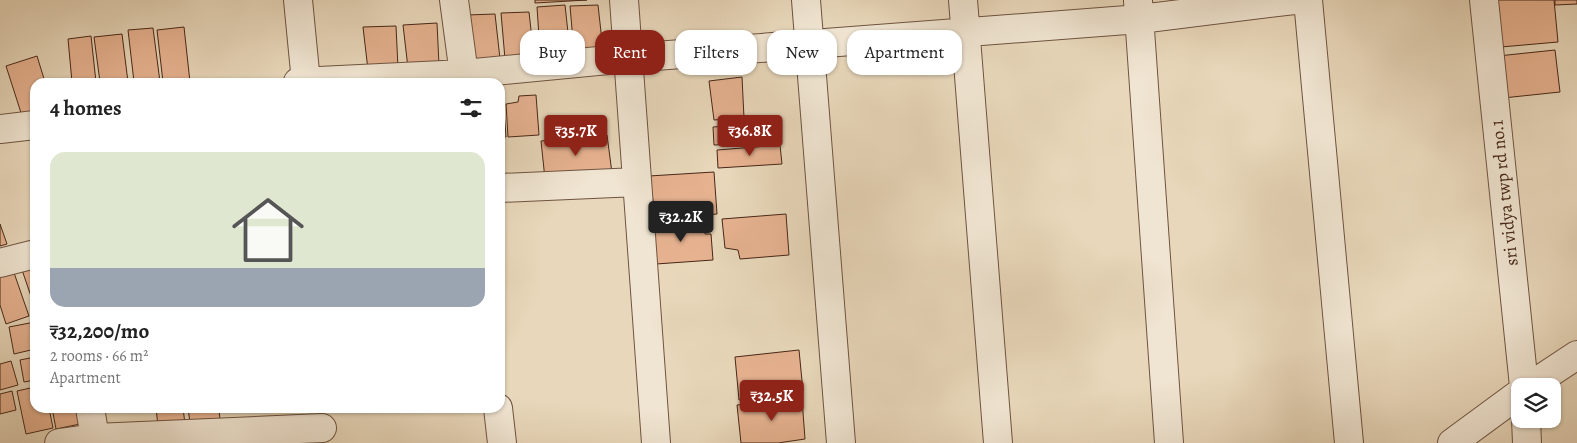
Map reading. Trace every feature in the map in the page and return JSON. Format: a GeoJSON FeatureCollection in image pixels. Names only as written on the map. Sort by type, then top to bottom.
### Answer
{"type":"FeatureCollection","features":[{"type":"Feature","properties":{"kind":"street"},"geometry":{"type":"LineString","coordinates":[[298,0],[303,78]]}},
{"type":"Feature","properties":{"kind":"street"},"geometry":{"type":"LineString","coordinates":[[454,0],[464,78],[595,62]]}},
{"type":"Feature","properties":{"kind":"street"},"geometry":{"type":"LineString","coordinates":[[624,0],[627,30]]}},
{"type":"Feature","properties":{"kind":"street"},"geometry":{"type":"LineString","coordinates":[[806,0],[808,30]]}},
{"type":"Feature","properties":{"kind":"street"},"geometry":{"type":"LineString","coordinates":[[963,0],[998,443]]}},
{"type":"Feature","properties":{"kind":"street"},"geometry":{"type":"LineString","coordinates":[[837,42],[965,31],[1139,9],[1294,0]]}},
{"type":"Feature","properties":{"kind":"street"},"geometry":{"type":"LineString","coordinates":[[1308,0],[1350,443]]}},
{"type":"Feature","properties":{"kind":"street","name":"sri vidya twp rd no.1"},"geometry":{"type":"LineString","coordinates":[[1484,0],[1523,378]]}},
{"type":"Feature","properties":{"kind":"street"},"geometry":{"type":"LineString","coordinates":[[1139,9],[1169,443]]}},
{"type":"Feature","properties":{"kind":"street"},"geometry":{"type":"LineString","coordinates":[[665,55],[767,47]]}},
{"type":"Feature","properties":{"kind":"street"},"geometry":{"type":"LineString","coordinates":[[630,75],[656,443]]}},
{"type":"Feature","properties":{"kind":"street"},"geometry":{"type":"LineString","coordinates":[[811,75],[840,443]]}},
{"type":"Feature","properties":{"kind":"street"},"geometry":{"type":"LineString","coordinates":[[0,129],[30,126]]}},
{"type":"Feature","properties":{"kind":"street"},"geometry":{"type":"LineString","coordinates":[[505,188],[637,182]]}},
{"type":"Feature","properties":{"kind":"street"},"geometry":{"type":"LineString","coordinates":[[0,263],[30,255]]}},
{"type":"Feature","properties":{"kind":"street"},"geometry":{"type":"LineString","coordinates":[[1542,378],[1577,355]]}},
{"type":"Feature","properties":{"kind":"street"},"geometry":{"type":"LineString","coordinates":[[1452,443],[1511,400]]}},
{"type":"Feature","properties":{"kind":"street"},"geometry":{"type":"LineString","coordinates":[[91,413],[95,438]]}},
{"type":"Feature","properties":{"kind":"street"},"geometry":{"type":"LineString","coordinates":[[499,413],[502,443]]}},
{"type":"Feature","properties":{"kind":"street"},"geometry":{"type":"LineString","coordinates":[[59,443],[95,438],[322,426]]}},
{"type":"Feature","properties":{"kind":"street"},"geometry":{"type":"LineString","coordinates":[[1526,428],[1527,443]]}},
{"type":"Feature","properties":{"kind":"building"},"geometry":{"type":"Polygon","coordinates":[[[535,0],[587,0],[535,3],[535,0]]]}},
{"type":"Feature","properties":{"kind":"building"},"geometry":{"type":"Polygon","coordinates":[[[1496,0],[1554,0],[1558,42],[1501,47],[1496,0]]]}},
{"type":"Feature","properties":{"kind":"building"},"geometry":{"type":"Polygon","coordinates":[[[1555,0],[1577,0],[1577,4],[1555,5],[1555,0]]]}},
{"type":"Feature","properties":{"kind":"building"},"geometry":{"type":"Polygon","coordinates":[[[565,5],[568,30],[539,30],[537,7],[565,5]]]}},
{"type":"Feature","properties":{"kind":"building"},"geometry":{"type":"Polygon","coordinates":[[[598,5],[601,30],[595,30],[595,51],[585,51],[585,30],[572,30],[570,6],[598,5]]]}},
{"type":"Feature","properties":{"kind":"building"},"geometry":{"type":"Polygon","coordinates":[[[529,12],[531,30],[520,30],[520,58],[505,59],[501,13],[529,12]]]}},
{"type":"Feature","properties":{"kind":"building"},"geometry":{"type":"Polygon","coordinates":[[[495,14],[500,59],[471,61],[467,15],[495,14]]]}},
{"type":"Feature","properties":{"kind":"building"},"geometry":{"type":"Polygon","coordinates":[[[437,23],[439,65],[408,68],[403,25],[437,23]]]}},
{"type":"Feature","properties":{"kind":"building"},"geometry":{"type":"Polygon","coordinates":[[[396,26],[398,68],[368,70],[363,27],[396,26]]]}},
{"type":"Feature","properties":{"kind":"building"},"geometry":{"type":"Polygon","coordinates":[[[184,27],[190,78],[163,78],[157,30],[184,27]]]}},
{"type":"Feature","properties":{"kind":"building"},"geometry":{"type":"Polygon","coordinates":[[[153,28],[159,78],[134,78],[128,30],[153,28]]]}},
{"type":"Feature","properties":{"kind":"building"},"geometry":{"type":"Polygon","coordinates":[[[122,34],[128,78],[99,78],[94,37],[122,34]]]}},
{"type":"Feature","properties":{"kind":"building"},"geometry":{"type":"Polygon","coordinates":[[[91,36],[96,78],[72,78],[68,39],[91,36]]]}},
{"type":"Feature","properties":{"kind":"building"},"geometry":{"type":"Polygon","coordinates":[[[1555,50],[1560,92],[1503,98],[1498,56],[1555,50]]]}},
{"type":"Feature","properties":{"kind":"building"},"geometry":{"type":"Polygon","coordinates":[[[37,56],[44,78],[30,78],[30,117],[23,119],[6,66],[37,56]]]}},
{"type":"Feature","properties":{"kind":"building"},"geometry":{"type":"Polygon","coordinates":[[[742,77],[744,118],[714,120],[709,81],[742,77]]]}},
{"type":"Feature","properties":{"kind":"building"},"geometry":{"type":"Polygon","coordinates":[[[536,95],[539,135],[508,137],[506,104],[518,102],[519,96],[536,95]]]}},
{"type":"Feature","properties":{"kind":"building"},"geometry":{"type":"Polygon","coordinates":[[[777,122],[779,142],[714,145],[713,127],[777,122]]]}},
{"type":"Feature","properties":{"kind":"building"},"geometry":{"type":"Polygon","coordinates":[[[607,135],[612,173],[545,179],[541,141],[607,135]]]}},
{"type":"Feature","properties":{"kind":"building"},"geometry":{"type":"Polygon","coordinates":[[[780,145],[782,164],[718,168],[717,150],[780,145]]]}},
{"type":"Feature","properties":{"kind":"building"},"geometry":{"type":"Polygon","coordinates":[[[714,172],[717,214],[656,219],[649,176],[714,172]]]}},
{"type":"Feature","properties":{"kind":"building"},"geometry":{"type":"Polygon","coordinates":[[[786,214],[789,255],[740,259],[738,250],[725,248],[722,219],[786,214]]]}},
{"type":"Feature","properties":{"kind":"building"},"geometry":{"type":"Polygon","coordinates":[[[703,221],[705,234],[711,234],[713,260],[656,264],[651,224],[703,221]]]}},
{"type":"Feature","properties":{"kind":"building"},"geometry":{"type":"Polygon","coordinates":[[[0,224],[7,244],[0,246],[0,224]]]}},
{"type":"Feature","properties":{"kind":"building"},"geometry":{"type":"Polygon","coordinates":[[[30,261],[30,293],[20,264],[30,261]]]}},
{"type":"Feature","properties":{"kind":"building"},"geometry":{"type":"Polygon","coordinates":[[[12,267],[29,316],[6,324],[0,305],[0,271],[12,267]]]}},
{"type":"Feature","properties":{"kind":"building"},"geometry":{"type":"Polygon","coordinates":[[[30,323],[30,350],[14,354],[9,327],[30,323]]]}},
{"type":"Feature","properties":{"kind":"building"},"geometry":{"type":"Polygon","coordinates":[[[799,350],[803,391],[739,400],[735,357],[799,350]]]}},
{"type":"Feature","properties":{"kind":"building"},"geometry":{"type":"Polygon","coordinates":[[[30,358],[30,381],[24,382],[20,360],[30,358]]]}},
{"type":"Feature","properties":{"kind":"building"},"geometry":{"type":"Polygon","coordinates":[[[11,361],[18,385],[0,390],[0,364],[11,361]]]}},
{"type":"Feature","properties":{"kind":"building"},"geometry":{"type":"Polygon","coordinates":[[[30,388],[30,413],[50,413],[53,428],[26,434],[17,391],[30,388]]]}},
{"type":"Feature","properties":{"kind":"building"},"geometry":{"type":"Polygon","coordinates":[[[12,391],[16,410],[0,414],[0,394],[12,391]]]}},
{"type":"Feature","properties":{"kind":"building"},"geometry":{"type":"Polygon","coordinates":[[[802,399],[805,439],[778,443],[741,443],[737,405],[802,399]]]}},
{"type":"Feature","properties":{"kind":"building"},"geometry":{"type":"Polygon","coordinates":[[[53,413],[83,413],[85,423],[56,429],[53,413]]]}},
{"type":"Feature","properties":{"kind":"building"},"geometry":{"type":"Polygon","coordinates":[[[157,413],[184,413],[185,424],[158,426],[157,413]]]}},
{"type":"Feature","properties":{"kind":"building"},"geometry":{"type":"Polygon","coordinates":[[[189,413],[219,413],[220,420],[190,423],[189,413]]]}}]}
